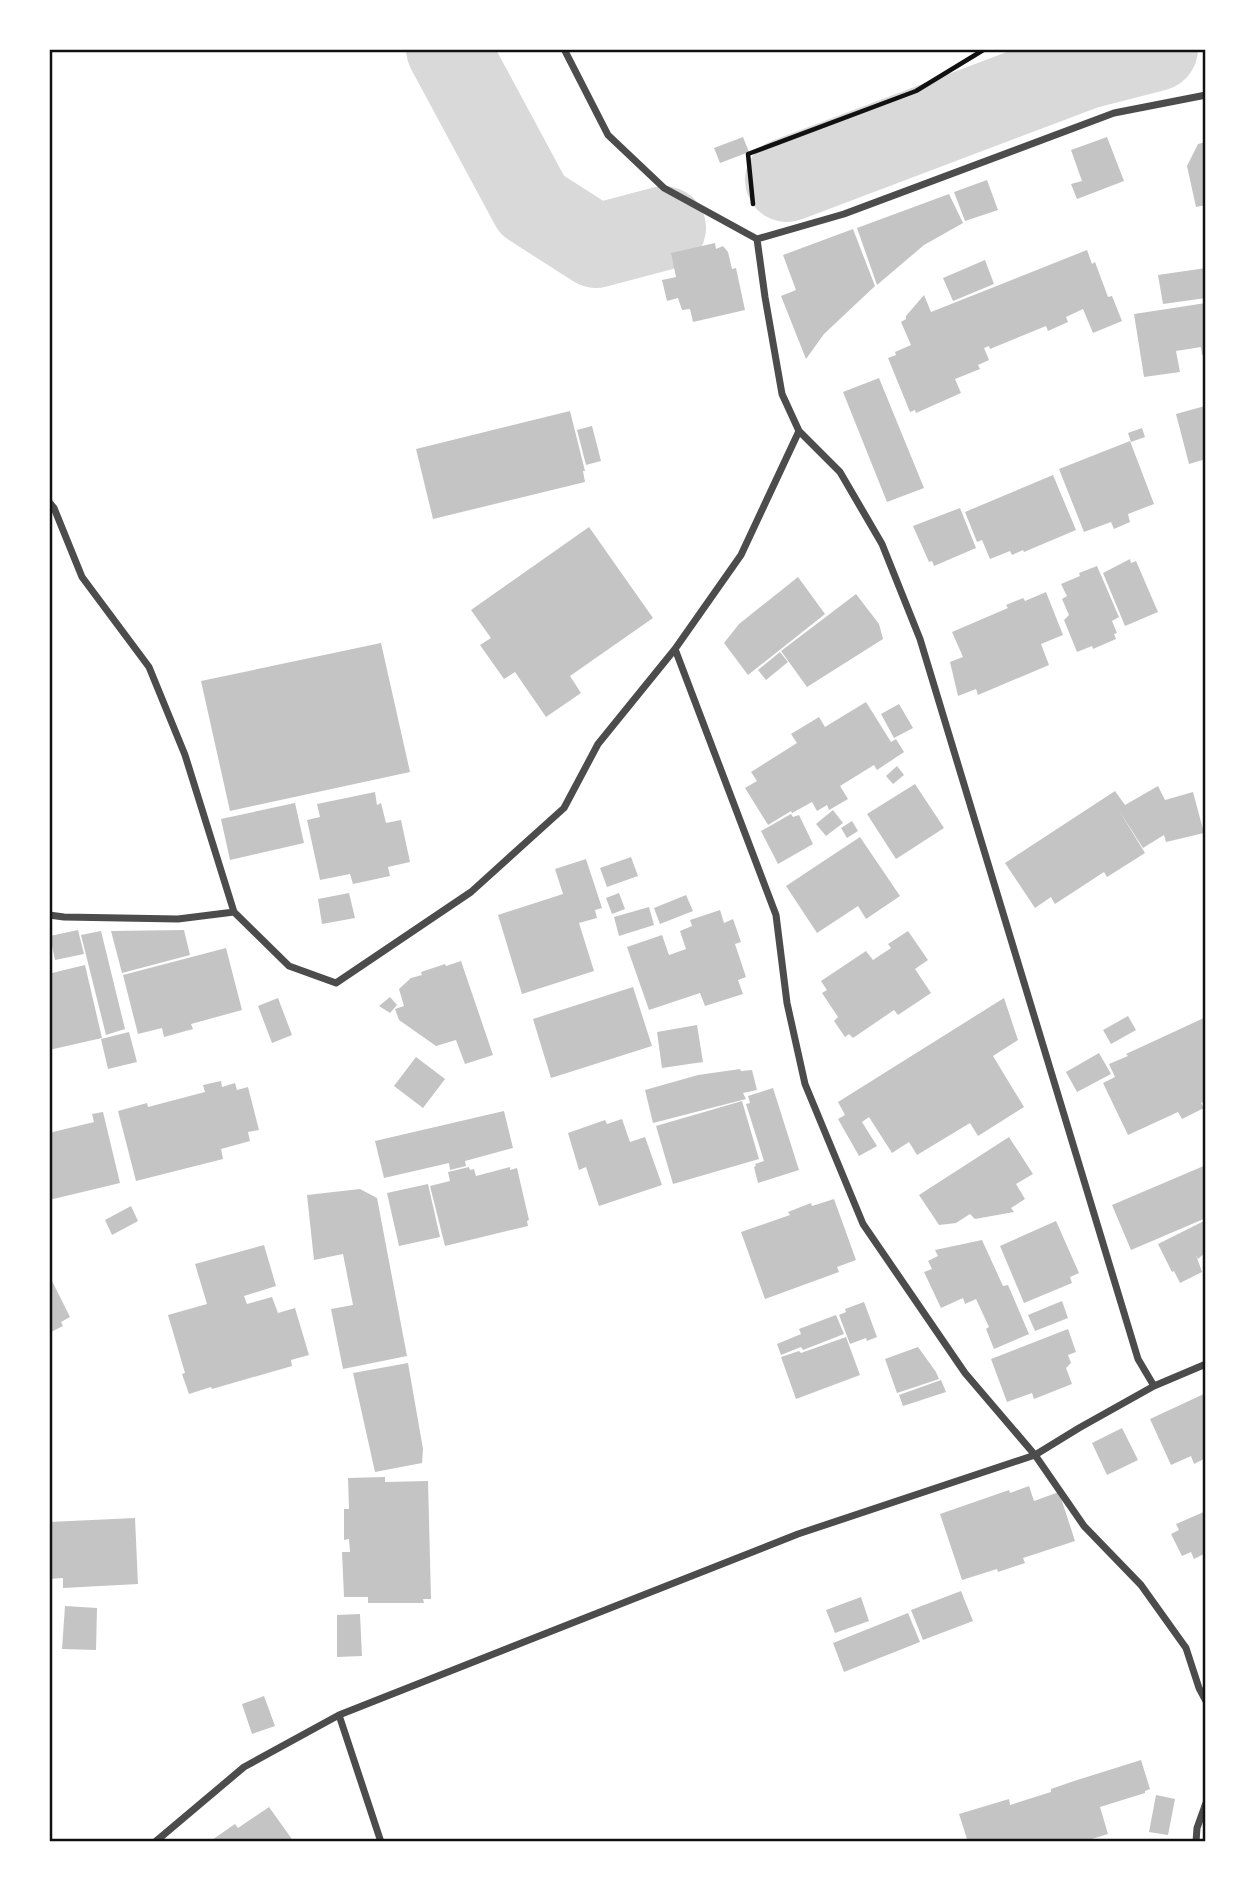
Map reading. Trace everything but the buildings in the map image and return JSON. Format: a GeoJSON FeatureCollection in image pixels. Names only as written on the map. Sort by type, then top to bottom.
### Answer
{"type":"FeatureCollection","features":[{"type":"Feature","properties":{"kind":"street"},"geometry":{"type":"LineString","coordinates":[[564,49],[608,135],[664,188],[757,239],[844,214],[1114,113],[1206,95]]}},
{"type":"Feature","properties":{"kind":"street"},"geometry":{"type":"LineString","coordinates":[[757,239],[782,394],[799,431],[840,471],[882,544],[920,639],[1138,1359],[1154,1386]]}},
{"type":"Feature","properties":{"kind":"street"},"geometry":{"type":"LineString","coordinates":[[49,502],[54,508],[82,577],[149,667],[185,755],[234,912],[289,966],[336,983],[471,892],[564,808],[598,744],[674,649],[741,555],[799,431]]}},
{"type":"Feature","properties":{"kind":"street"},"geometry":{"type":"LineString","coordinates":[[674,649],[776,915],[787,1003],[805,1084],[863,1224],[965,1373],[1035,1455],[1084,1527],[1141,1585],[1186,1648],[1206,1701]]}},
{"type":"Feature","properties":{"kind":"street"},"geometry":{"type":"LineString","coordinates":[[49,915],[178,919],[234,912]]}},
{"type":"Feature","properties":{"kind":"street"},"geometry":{"type":"LineString","coordinates":[[155,1842],[244,1767],[339,1716],[797,1534],[1035,1455],[1154,1386],[1206,1364]]}},
{"type":"Feature","properties":{"kind":"street"},"geometry":{"type":"LineString","coordinates":[[339,1716],[382,1842]]}},
{"type":"Feature","properties":{"kind":"street"},"geometry":{"type":"LineString","coordinates":[[1196,1842],[1197,1828],[1206,1803]]}},
{"type":"Feature","properties":{"kind":"path"},"geometry":{"type":"LineString","coordinates":[[757,239],[748,154],[916,91],[985,49]]}},
{"type":"Feature","properties":{"kind":"waterway"},"geometry":{"type":"LineString","coordinates":[[448,49],[532,205],[596,246],[664,228]]}},
{"type":"Feature","properties":{"kind":"waterway"},"geometry":{"type":"LineString","coordinates":[[787,180],[1086,67],[1156,49]]}}]}
